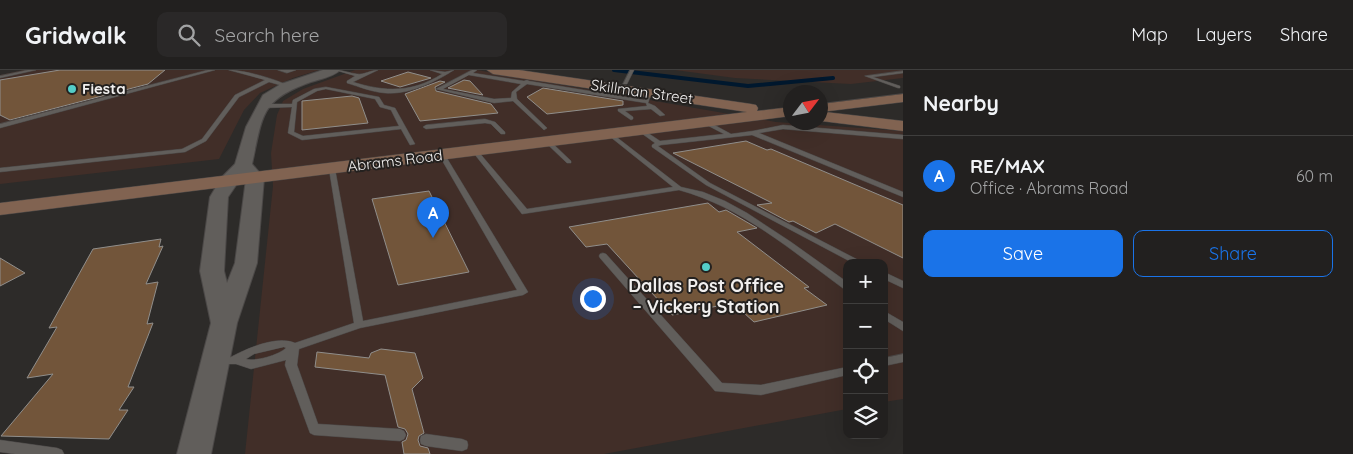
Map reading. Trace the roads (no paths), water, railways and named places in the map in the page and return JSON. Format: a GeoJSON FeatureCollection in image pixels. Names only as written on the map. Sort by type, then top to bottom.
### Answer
{"type":"FeatureCollection","features":[{"type":"Feature","properties":{"kind":"main road","name":"Skillman Street"},"geometry":{"type":"LineString","coordinates":[[493,70],[598,90],[652,104],[783,108]]}},
{"type":"Feature","properties":{"kind":"main road","name":"Skillman Street"},"geometry":{"type":"LineString","coordinates":[[530,78],[627,81],[771,102],[783,106]]}},
{"type":"Feature","properties":{"kind":"main road"},"geometry":{"type":"LineString","coordinates":[[828,106],[880,101],[901,90]]}},
{"type":"Feature","properties":{"kind":"main road"},"geometry":{"type":"LineString","coordinates":[[828,106],[901,90]]}},
{"type":"Feature","properties":{"kind":"main road"},"geometry":{"type":"LineString","coordinates":[[880,101],[879,105],[903,115]]}},
{"type":"Feature","properties":{"kind":"main road","name":"Abrams Road"},"geometry":{"type":"LineString","coordinates":[[0,209],[228,181],[249,171],[412,144],[504,133],[610,134],[636,124],[652,104],[739,106],[771,102]]}},
{"type":"Feature","properties":{"kind":"main road"},"geometry":{"type":"LineString","coordinates":[[828,108],[903,115]]}},
{"type":"Feature","properties":{"kind":"main road","name":"Abrams Road"},"geometry":{"type":"LineString","coordinates":[[0,192],[249,171],[332,169],[475,151],[542,133],[636,124],[705,122],[783,109]]}},
{"type":"Feature","properties":{"kind":"main road"},"geometry":{"type":"LineString","coordinates":[[828,109],[903,126]]}},
{"type":"Feature","properties":{"kind":"street"},"geometry":{"type":"LineString","coordinates":[[224,323],[246,263],[252,127],[268,98],[294,79],[336,70]]}},
{"type":"Feature","properties":{"kind":"street"},"geometry":{"type":"LineString","coordinates":[[194,454],[225,362],[224,323],[212,271],[219,197],[228,181]]}},
{"type":"Feature","properties":{"kind":"lane"},"geometry":{"type":"LineString","coordinates":[[0,77],[34,70]]}},
{"type":"Feature","properties":{"kind":"lane"},"geometry":{"type":"LineString","coordinates":[[0,126],[214,70]]}},
{"type":"Feature","properties":{"kind":"lane"},"geometry":{"type":"LineString","coordinates":[[230,70],[268,80],[294,79],[326,88],[377,98],[382,106],[393,109],[412,144]]}},
{"type":"Feature","properties":{"kind":"lane"},"geometry":{"type":"LineString","coordinates":[[280,70],[287,72],[294,79]]}},
{"type":"Feature","properties":{"kind":"lane"},"geometry":{"type":"LineString","coordinates":[[336,70],[359,76]]}},
{"type":"Feature","properties":{"kind":"lane"},"geometry":{"type":"LineString","coordinates":[[376,70],[359,76],[350,82],[389,94],[420,85],[452,70]]}},
{"type":"Feature","properties":{"kind":"lane"},"geometry":{"type":"LineString","coordinates":[[432,70],[445,73]]}},
{"type":"Feature","properties":{"kind":"lane"},"geometry":{"type":"LineString","coordinates":[[438,89],[475,70]]}},
{"type":"Feature","properties":{"kind":"lane"},"geometry":{"type":"LineString","coordinates":[[627,81],[632,70]]}},
{"type":"Feature","properties":{"kind":"lane"},"geometry":{"type":"LineString","coordinates":[[901,90],[868,76],[903,72]]}},
{"type":"Feature","properties":{"kind":"lane"},"geometry":{"type":"LineString","coordinates":[[467,73],[530,78]]}},
{"type":"Feature","properties":{"kind":"lane"},"geometry":{"type":"LineString","coordinates":[[530,78],[514,92],[514,99],[569,162]]}},
{"type":"Feature","properties":{"kind":"lane"},"geometry":{"type":"LineString","coordinates":[[0,170],[183,151],[204,140],[237,96],[268,80]]}},
{"type":"Feature","properties":{"kind":"lane"},"geometry":{"type":"LineString","coordinates":[[420,85],[494,101],[514,99]]}},
{"type":"Feature","properties":{"kind":"lane"},"geometry":{"type":"LineString","coordinates":[[326,88],[316,90],[295,101],[291,133],[297,136],[403,127]]}},
{"type":"Feature","properties":{"kind":"lane"},"geometry":{"type":"LineString","coordinates":[[262,106],[294,105]]}},
{"type":"Feature","properties":{"kind":"lane"},"geometry":{"type":"LineString","coordinates":[[426,127],[485,121],[493,123],[504,133]]}},
{"type":"Feature","properties":{"kind":"lane"},"geometry":{"type":"LineString","coordinates":[[705,122],[730,135]]}},
{"type":"Feature","properties":{"kind":"lane"},"geometry":{"type":"LineString","coordinates":[[636,124],[659,143]]}},
{"type":"Feature","properties":{"kind":"lane"},"geometry":{"type":"LineString","coordinates":[[852,259],[708,184],[654,146],[659,143],[753,133],[783,127],[903,137]]}},
{"type":"Feature","properties":{"kind":"lane"},"geometry":{"type":"LineString","coordinates":[[753,133],[903,195]]}},
{"type":"Feature","properties":{"kind":"lane"},"geometry":{"type":"LineString","coordinates":[[610,134],[680,188]]}},
{"type":"Feature","properties":{"kind":"lane"},"geometry":{"type":"LineString","coordinates":[[475,151],[525,212],[680,188],[700,191],[738,211],[843,284]]}},
{"type":"Feature","properties":{"kind":"lane"},"geometry":{"type":"LineString","coordinates":[[225,362],[251,365],[285,356],[294,347],[359,325],[523,292],[442,155]]}},
{"type":"Feature","properties":{"kind":"lane"},"geometry":{"type":"LineString","coordinates":[[332,169],[359,325]]}},
{"type":"Feature","properties":{"kind":"lane"},"geometry":{"type":"LineString","coordinates":[[603,256],[719,388],[761,390],[843,372]]}},
{"type":"Feature","properties":{"kind":"lane"},"geometry":{"type":"LineString","coordinates":[[888,277],[903,285]]}},
{"type":"Feature","properties":{"kind":"lane"},"geometry":{"type":"LineString","coordinates":[[888,317],[903,327]]}},
{"type":"Feature","properties":{"kind":"lane"},"geometry":{"type":"LineString","coordinates":[[294,347],[291,365],[314,429],[400,435]]}},
{"type":"Feature","properties":{"kind":"lane"},"geometry":{"type":"LineString","coordinates":[[888,361],[903,358]]}},
{"type":"Feature","properties":{"kind":"lane"},"geometry":{"type":"LineString","coordinates":[[426,440],[462,446]]}},
{"type":"Feature","properties":{"kind":"lane"},"geometry":{"type":"LineString","coordinates":[[0,446],[57,454]]}},
{"type":"Feature","properties":{"kind":"waterway"},"geometry":{"type":"LineString","coordinates":[[614,70],[748,86],[833,78]]}},
{"type":"Feature","properties":{"kind":"place","name":"Fiesta"},"geometry":{"type":"Point","coordinates":[72,89]}},
{"type":"Feature","properties":{"kind":"place","name":"RE/MAX"},"geometry":{"type":"Point","coordinates":[433,238]}},
{"type":"Feature","properties":{"kind":"place","name":"Dallas Post Office – Vickery Station"},"geometry":{"type":"Point","coordinates":[706,267]}}]}
